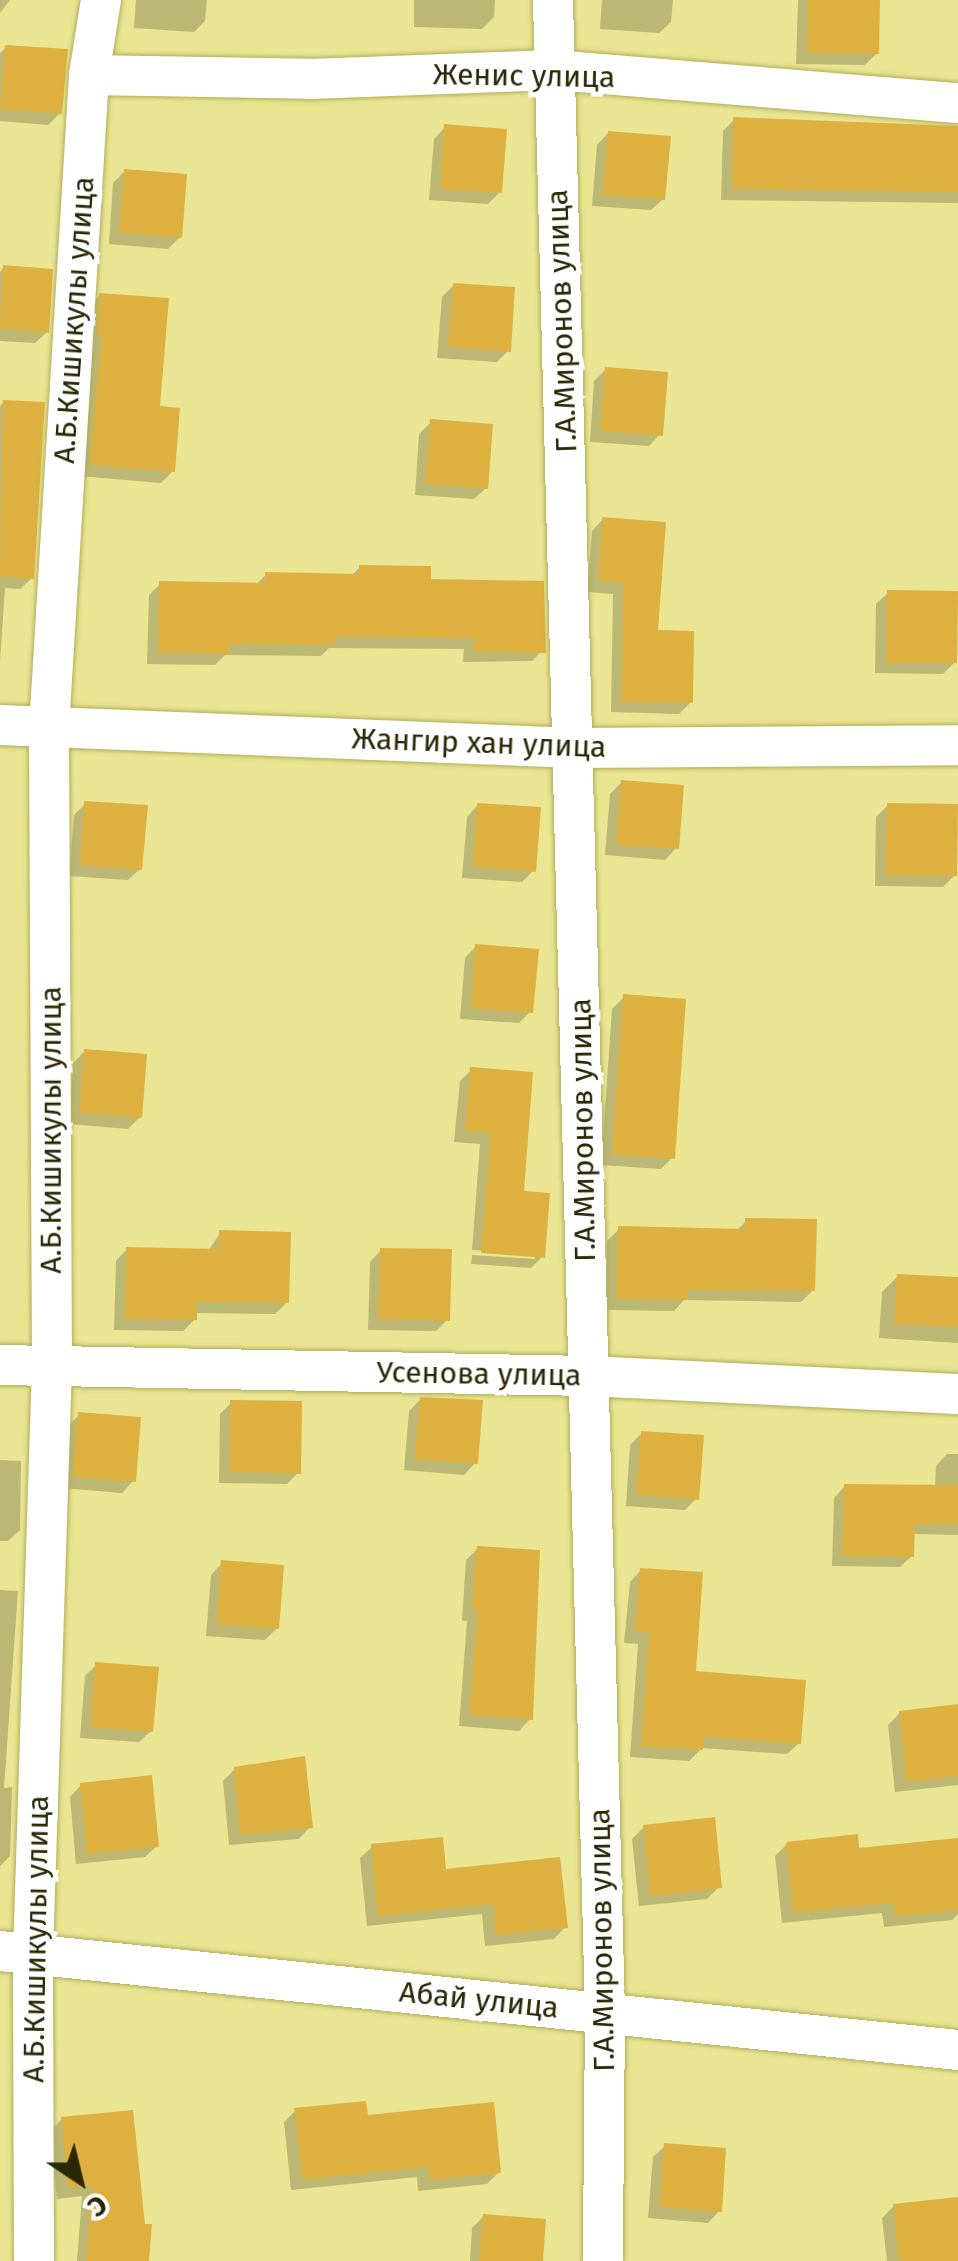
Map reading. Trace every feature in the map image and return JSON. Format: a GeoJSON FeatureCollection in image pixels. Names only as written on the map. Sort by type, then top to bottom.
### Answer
{"type":"FeatureCollection","features":[{"type":"Feature","properties":{"kind":"street","name":"А.Б.Кишикулы улица"},"geometry":{"type":"LineString","coordinates":[[34,2261],[16,1952],[52,1366],[49,728],[90,74],[100,0]]}},
{"type":"Feature","properties":{"kind":"street","name":"Г.А.Миронов улица"},"geometry":{"type":"LineString","coordinates":[[553,0],[605,2014],[602,2261]]}},
{"type":"Feature","properties":{"kind":"street","name":"Женис улица"},"geometry":{"type":"LineString","coordinates":[[90,74],[310,79],[554,70],[958,104]]}},
{"type":"Feature","properties":{"kind":"street","name":"Жангир хан улица"},"geometry":{"type":"LineString","coordinates":[[0,725],[575,748],[958,745]]}},
{"type":"Feature","properties":{"kind":"street","name":"Усенова улица"},"geometry":{"type":"LineString","coordinates":[[0,1365],[588,1376],[958,1394]]}},
{"type":"Feature","properties":{"kind":"street","name":"Абай улица"},"geometry":{"type":"LineString","coordinates":[[16,1952],[958,2050]]}},
{"type":"Feature","properties":{"kind":"building"},"geometry":{"type":"Polygon","coordinates":[[[808,0],[880,0],[879,54],[807,53],[808,0]]]}},
{"type":"Feature","properties":{"kind":"building"},"geometry":{"type":"Polygon","coordinates":[[[5,45],[68,49],[62,114],[0,109],[5,45]]]}},
{"type":"Feature","properties":{"kind":"building"},"geometry":{"type":"Polygon","coordinates":[[[733,117],[958,126],[958,192],[732,189],[733,117]]]}},
{"type":"Feature","properties":{"kind":"building"},"geometry":{"type":"Polygon","coordinates":[[[444,124],[507,129],[502,193],[440,189],[444,124]]]}},
{"type":"Feature","properties":{"kind":"building"},"geometry":{"type":"Polygon","coordinates":[[[608,131],[671,136],[665,200],[602,195],[608,131]]]}},
{"type":"Feature","properties":{"kind":"building"},"geometry":{"type":"Polygon","coordinates":[[[124,169],[187,174],[182,238],[119,233],[124,169]]]}},
{"type":"Feature","properties":{"kind":"building"},"geometry":{"type":"Polygon","coordinates":[[[3,265],[53,269],[49,333],[0,329],[3,265]]]}},
{"type":"Feature","properties":{"kind":"building"},"geometry":{"type":"Polygon","coordinates":[[[453,283],[515,287],[511,352],[448,347],[453,283]]]}},
{"type":"Feature","properties":{"kind":"building"},"geometry":{"type":"Polygon","coordinates":[[[99,293],[169,298],[160,406],[180,408],[175,472],[89,465],[102,337],[97,336],[99,293]]]}},
{"type":"Feature","properties":{"kind":"building"},"geometry":{"type":"Polygon","coordinates":[[[605,367],[668,372],[663,436],[600,431],[605,367]]]}},
{"type":"Feature","properties":{"kind":"building"},"geometry":{"type":"Polygon","coordinates":[[[3,400],[45,402],[34,579],[0,576],[3,400]]]}},
{"type":"Feature","properties":{"kind":"building"},"geometry":{"type":"Polygon","coordinates":[[[430,419],[493,424],[488,489],[425,484],[430,419]]]}},
{"type":"Feature","properties":{"kind":"building"},"geometry":{"type":"Polygon","coordinates":[[[602,517],[666,522],[658,630],[694,631],[693,703],[621,702],[623,583],[598,581],[602,517]]]}},
{"type":"Feature","properties":{"kind":"building"},"geometry":{"type":"Polygon","coordinates":[[[359,565],[431,566],[431,579],[544,581],[546,653],[474,652],[474,638],[335,637],[335,645],[230,644],[230,654],[158,653],[159,581],[265,583],[265,572],[359,574],[359,565]]]}},
{"type":"Feature","properties":{"kind":"building"},"geometry":{"type":"Polygon","coordinates":[[[887,590],[958,591],[957,663],[886,663],[887,590]]]}},
{"type":"Feature","properties":{"kind":"building"},"geometry":{"type":"Polygon","coordinates":[[[621,780],[684,785],[679,849],[616,845],[621,780]]]}},
{"type":"Feature","properties":{"kind":"building"},"geometry":{"type":"Polygon","coordinates":[[[84,801],[148,805],[142,870],[80,865],[84,801]]]}},
{"type":"Feature","properties":{"kind":"building"},"geometry":{"type":"Polygon","coordinates":[[[477,803],[541,807],[536,872],[473,867],[477,803]]]}},
{"type":"Feature","properties":{"kind":"building"},"geometry":{"type":"Polygon","coordinates":[[[887,803],[958,804],[957,876],[885,875],[887,803]]]}},
{"type":"Feature","properties":{"kind":"building"},"geometry":{"type":"Polygon","coordinates":[[[475,944],[539,949],[533,1013],[471,1008],[475,944]]]}},
{"type":"Feature","properties":{"kind":"building"},"geometry":{"type":"Polygon","coordinates":[[[623,994],[686,999],[675,1159],[612,1154],[623,994]]]}},
{"type":"Feature","properties":{"kind":"building"},"geometry":{"type":"Polygon","coordinates":[[[84,1049],[147,1054],[142,1118],[79,1113],[84,1049]]]}},
{"type":"Feature","properties":{"kind":"building"},"geometry":{"type":"Polygon","coordinates":[[[470,1067],[533,1072],[524,1191],[550,1193],[545,1258],[481,1253],[491,1133],[465,1131],[470,1067]]]}},
{"type":"Feature","properties":{"kind":"building"},"geometry":{"type":"Polygon","coordinates":[[[745,1218],[817,1219],[815,1291],[688,1290],[688,1300],[616,1299],[618,1226],[745,1229],[745,1218]]]}},
{"type":"Feature","properties":{"kind":"building"},"geometry":{"type":"Polygon","coordinates":[[[219,1230],[291,1232],[289,1303],[197,1302],[197,1320],[125,1319],[126,1247],[219,1249],[219,1230]]]}},
{"type":"Feature","properties":{"kind":"building"},"geometry":{"type":"Polygon","coordinates":[[[380,1248],[452,1249],[450,1321],[378,1319],[380,1248]]]}},
{"type":"Feature","properties":{"kind":"building"},"geometry":{"type":"Polygon","coordinates":[[[897,1274],[958,1277],[958,1327],[894,1324],[897,1274]]]}},
{"type":"Feature","properties":{"kind":"building"},"geometry":{"type":"Polygon","coordinates":[[[420,1397],[483,1400],[478,1464],[415,1459],[420,1397]]]}},
{"type":"Feature","properties":{"kind":"building"},"geometry":{"type":"Polygon","coordinates":[[[230,1400],[302,1401],[301,1474],[229,1472],[230,1400]]]}},
{"type":"Feature","properties":{"kind":"building"},"geometry":{"type":"Polygon","coordinates":[[[78,1412],[141,1417],[136,1482],[73,1477],[78,1412]]]}},
{"type":"Feature","properties":{"kind":"building"},"geometry":{"type":"Polygon","coordinates":[[[641,1431],[704,1435],[699,1500],[636,1495],[641,1431]]]}},
{"type":"Feature","properties":{"kind":"building"},"geometry":{"type":"Polygon","coordinates":[[[844,1484],[958,1485],[958,1524],[915,1524],[914,1557],[842,1556],[844,1484]]]}},
{"type":"Feature","properties":{"kind":"building"},"geometry":{"type":"Polygon","coordinates":[[[477,1546],[540,1550],[533,1720],[469,1715],[478,1610],[472,1610],[477,1546]]]}},
{"type":"Feature","properties":{"kind":"building"},"geometry":{"type":"Polygon","coordinates":[[[221,1560],[284,1565],[279,1629],[217,1625],[221,1560]]]}},
{"type":"Feature","properties":{"kind":"building"},"geometry":{"type":"Polygon","coordinates":[[[640,1568],[703,1572],[696,1671],[806,1680],[801,1744],[704,1737],[703,1750],[641,1746],[649,1633],[635,1632],[640,1568]]]}},
{"type":"Feature","properties":{"kind":"building"},"geometry":{"type":"Polygon","coordinates":[[[95,1662],[159,1667],[153,1732],[90,1727],[95,1662]]]}},
{"type":"Feature","properties":{"kind":"building"},"geometry":{"type":"Polygon","coordinates":[[[958,1704],[958,1776],[906,1782],[899,1711],[958,1704]]]}},
{"type":"Feature","properties":{"kind":"building"},"geometry":{"type":"Polygon","coordinates":[[[305,1756],[313,1828],[240,1835],[234,1767],[305,1756]]]}},
{"type":"Feature","properties":{"kind":"building"},"geometry":{"type":"Polygon","coordinates":[[[152,1775],[159,1847],[87,1854],[80,1783],[152,1775]]]}},
{"type":"Feature","properties":{"kind":"building"},"geometry":{"type":"Polygon","coordinates":[[[715,1817],[722,1888],[650,1896],[643,1825],[715,1817]]]}},
{"type":"Feature","properties":{"kind":"building"},"geometry":{"type":"Polygon","coordinates":[[[858,1834],[859,1848],[958,1838],[958,1910],[894,1917],[893,1903],[793,1913],[786,1842],[858,1834]]]}},
{"type":"Feature","properties":{"kind":"building"},"geometry":{"type":"Polygon","coordinates":[[[443,1837],[446,1869],[560,1857],[568,1928],[496,1935],[493,1904],[378,1916],[371,1844],[443,1837]]]}},
{"type":"Feature","properties":{"kind":"building"},"geometry":{"type":"Polygon","coordinates":[[[366,2101],[368,2115],[494,2102],[501,2173],[429,2180],[428,2167],[302,2180],[294,2108],[366,2101]]]}},
{"type":"Feature","properties":{"kind":"building"},"geometry":{"type":"Polygon","coordinates":[[[133,2110],[145,2224],[152,2224],[149,2261],[86,2261],[92,2186],[68,2188],[61,2117],[133,2110]]]}},
{"type":"Feature","properties":{"kind":"building"},"geometry":{"type":"Polygon","coordinates":[[[664,2143],[726,2148],[722,2212],[659,2207],[664,2143]]]}},
{"type":"Feature","properties":{"kind":"building"},"geometry":{"type":"Polygon","coordinates":[[[958,2197],[958,2261],[899,2261],[893,2204],[958,2197]]]}},
{"type":"Feature","properties":{"kind":"building"},"geometry":{"type":"Polygon","coordinates":[[[483,2214],[546,2219],[543,2261],[479,2261],[483,2214]]]}}]}
